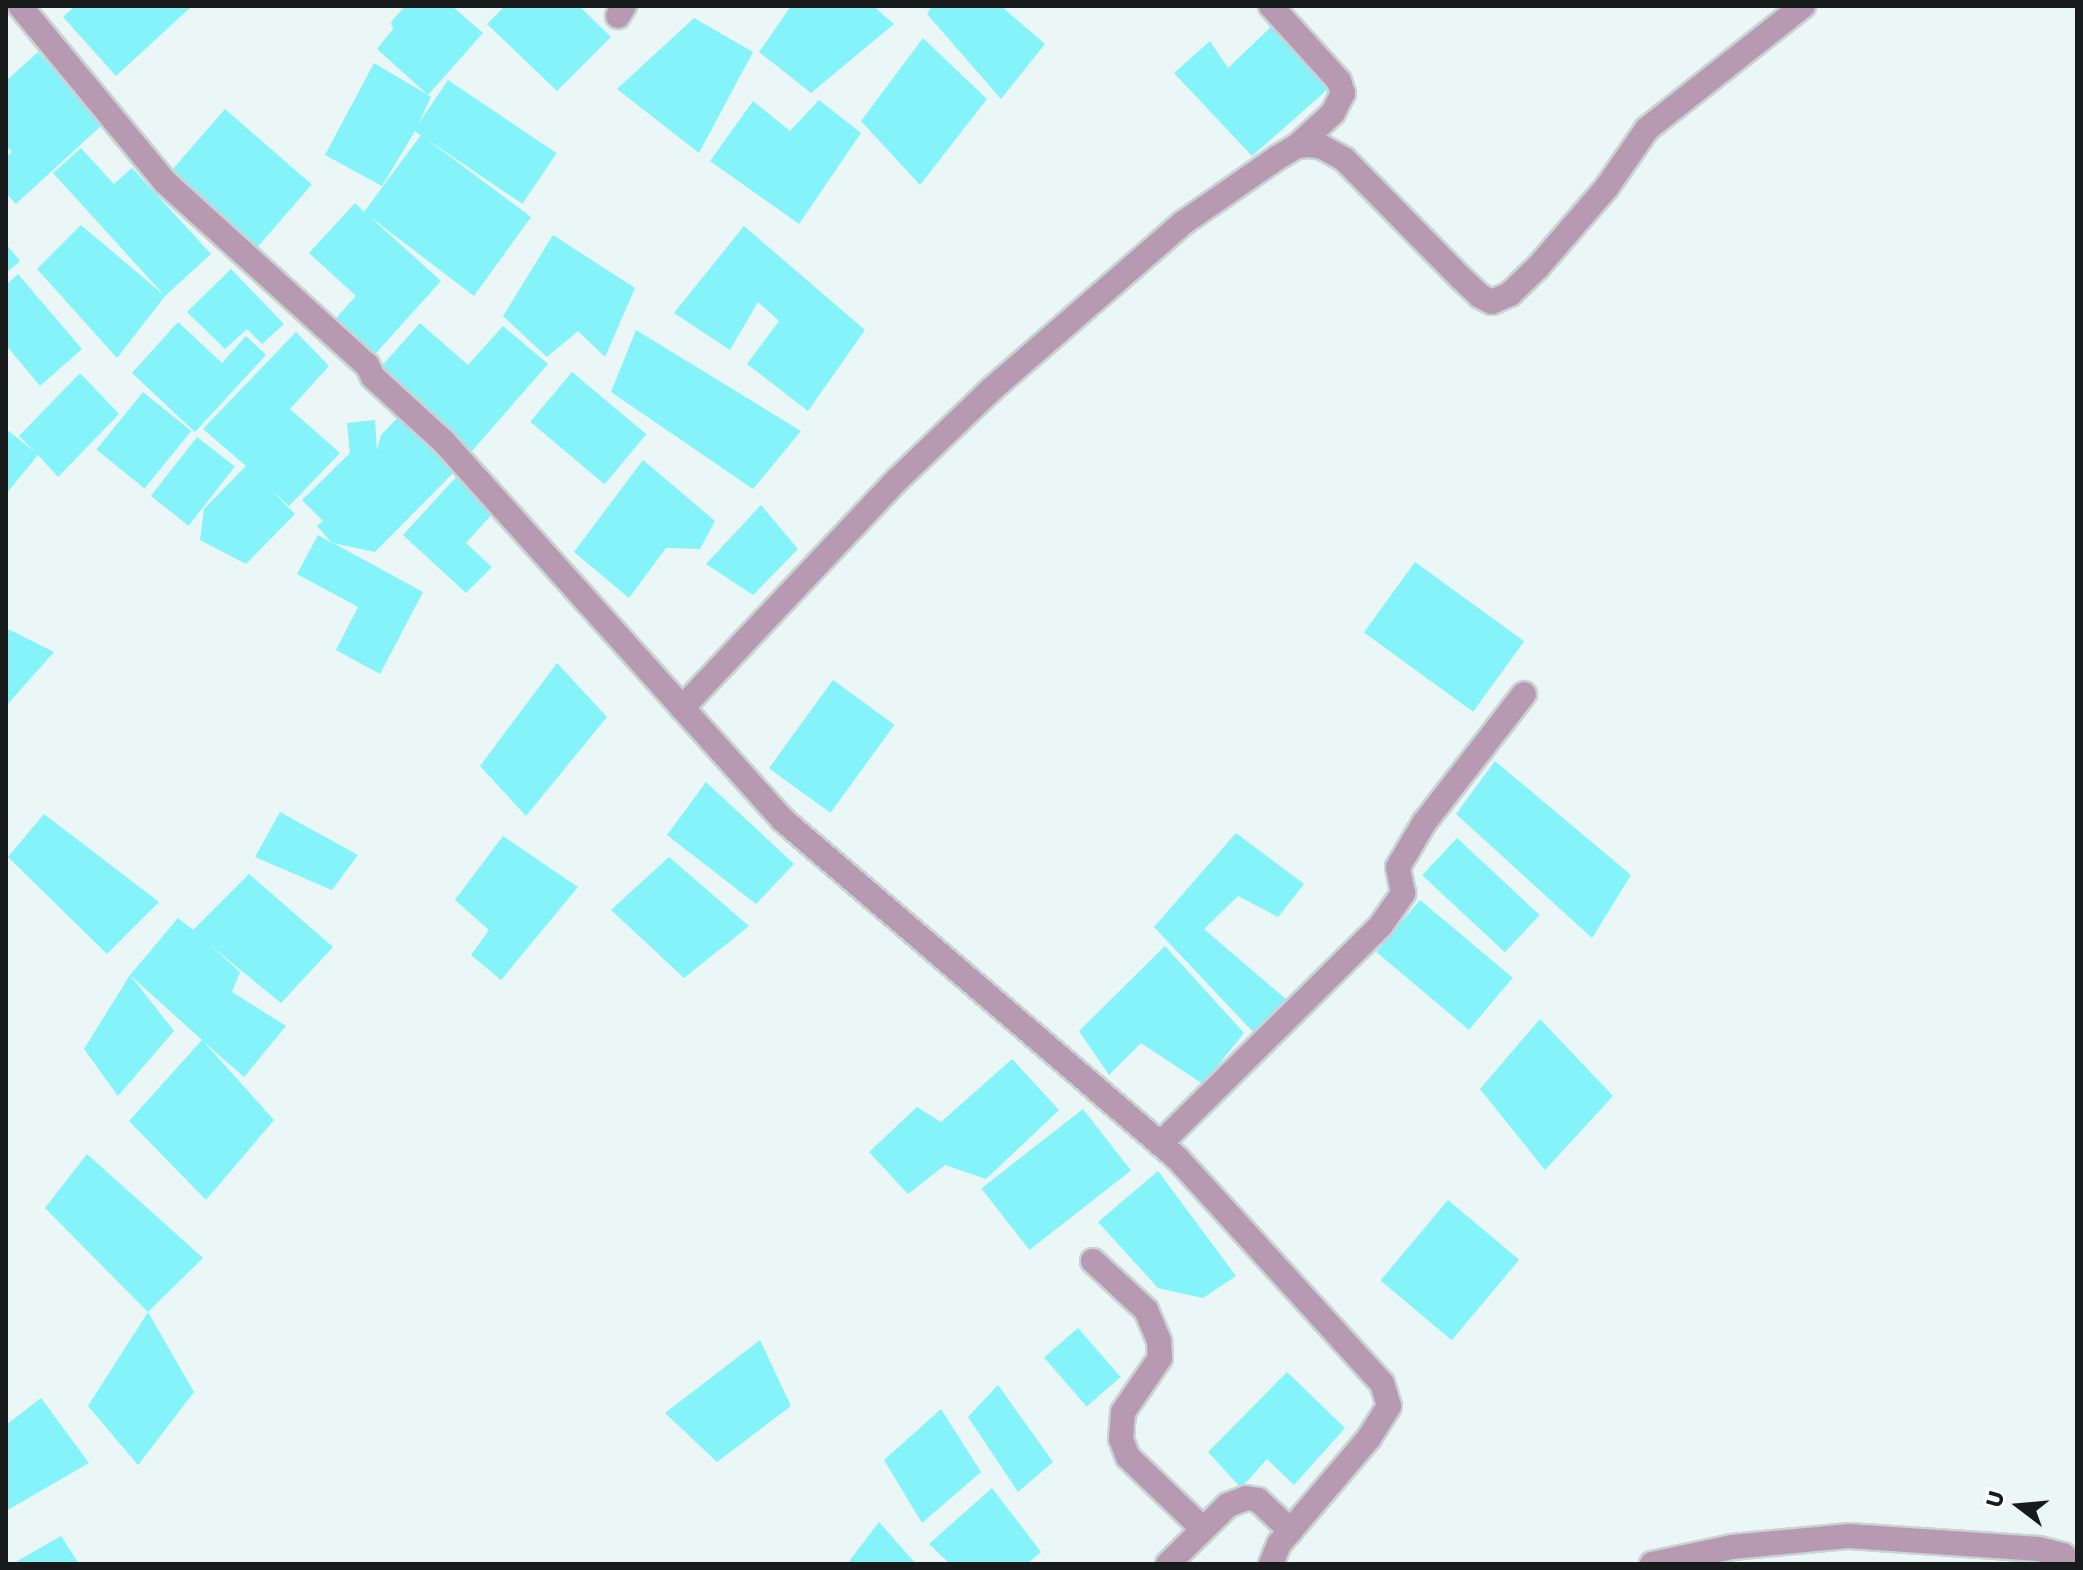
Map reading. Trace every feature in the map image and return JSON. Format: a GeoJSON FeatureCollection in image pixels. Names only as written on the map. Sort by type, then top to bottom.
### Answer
{"type":"FeatureCollection","features":[{"type":"Feature","properties":{"kind":"street"},"geometry":{"type":"LineString","coordinates":[[20,6],[165,182],[367,365],[373,377],[444,442],[783,820],[1160,1144],[1382,1383],[1389,1406],[1369,1438],[1279,1544],[1271,1564]]}},
{"type":"Feature","properties":{"kind":"street"},"geometry":{"type":"LineString","coordinates":[[682,708],[898,479],[992,389],[1183,223],[1297,146],[1333,113],[1343,93],[1339,81],[1271,6]]}},
{"type":"Feature","properties":{"kind":"street"},"geometry":{"type":"LineString","coordinates":[[1297,146],[1322,147],[1344,159],[1461,278],[1480,296],[1492,302],[1510,294],[1538,267],[1607,187],[1647,129],[1803,6]]}},
{"type":"Feature","properties":{"kind":"street"},"geometry":{"type":"LineString","coordinates":[[1160,1144],[1381,925],[1403,893],[1398,867],[1424,823],[1524,694]]}},
{"type":"Feature","properties":{"kind":"street"},"geometry":{"type":"LineString","coordinates":[[1093,1261],[1146,1310],[1159,1341],[1160,1358],[1123,1412],[1121,1439],[1128,1457],[1203,1529]]}},
{"type":"Feature","properties":{"kind":"street"},"geometry":{"type":"LineString","coordinates":[[1168,1564],[1228,1505],[1246,1498],[1258,1500],[1291,1531]]}},
{"type":"Feature","properties":{"kind":"street"},"geometry":{"type":"LineString","coordinates":[[1652,1564],[1732,1547],[1849,1536],[2039,1549],[2063,1555],[2073,1564]]}},
{"type":"Feature","properties":{"kind":"building"},"geometry":{"type":"Polygon","coordinates":[[[75,6],[192,6],[116,76],[63,17],[75,6]]]}},
{"type":"Feature","properties":{"kind":"building"},"geometry":{"type":"Polygon","coordinates":[[[405,6],[452,6],[483,33],[428,95],[377,49],[393,29],[391,22],[405,6]]]}},
{"type":"Feature","properties":{"kind":"building"},"geometry":{"type":"Polygon","coordinates":[[[505,6],[579,6],[611,37],[557,91],[487,24],[505,6]]]}},
{"type":"Feature","properties":{"kind":"building"},"geometry":{"type":"Polygon","coordinates":[[[791,6],[873,6],[894,24],[811,93],[759,52],[791,6]]]}},
{"type":"Feature","properties":{"kind":"building"},"geometry":{"type":"Polygon","coordinates":[[[932,6],[1001,6],[1045,44],[1001,99],[927,14],[932,6]]]}},
{"type":"Feature","properties":{"kind":"building"},"geometry":{"type":"Polygon","coordinates":[[[694,18],[753,52],[699,153],[617,89],[694,18]]]}},
{"type":"Feature","properties":{"kind":"building"},"geometry":{"type":"Polygon","coordinates":[[[1274,24],[1327,90],[1252,156],[1174,73],[1210,41],[1228,68],[1274,24]]]}},
{"type":"Feature","properties":{"kind":"building"},"geometry":{"type":"Polygon","coordinates":[[[923,38],[987,99],[920,185],[861,121],[923,38]]]}},
{"type":"Feature","properties":{"kind":"building"},"geometry":{"type":"Polygon","coordinates":[[[38,52],[103,124],[16,204],[6,193],[6,157],[12,152],[6,146],[6,81],[38,52]]]}},
{"type":"Feature","properties":{"kind":"building"},"geometry":{"type":"Polygon","coordinates":[[[374,63],[431,97],[382,186],[325,155],[374,63]]]}},
{"type":"Feature","properties":{"kind":"building"},"geometry":{"type":"Polygon","coordinates":[[[448,80],[557,153],[522,204],[414,131],[448,80]]]}},
{"type":"Feature","properties":{"kind":"building"},"geometry":{"type":"Polygon","coordinates":[[[819,100],[861,133],[799,224],[710,161],[753,101],[790,131],[819,100]]]}},
{"type":"Feature","properties":{"kind":"building"},"geometry":{"type":"Polygon","coordinates":[[[225,109],[312,184],[252,253],[165,178],[225,109]]]}},
{"type":"Feature","properties":{"kind":"building"},"geometry":{"type":"Polygon","coordinates":[[[421,135],[531,217],[474,296],[369,216],[441,281],[367,363],[328,327],[356,296],[309,253],[355,203],[364,212],[421,135]]]}},
{"type":"Feature","properties":{"kind":"building"},"geometry":{"type":"Polygon","coordinates":[[[81,148],[114,184],[132,168],[211,254],[165,296],[53,173],[81,148]]]}},
{"type":"Feature","properties":{"kind":"building"},"geometry":{"type":"Polygon","coordinates":[[[81,225],[165,296],[117,358],[37,269],[81,225]]]}},
{"type":"Feature","properties":{"kind":"building"},"geometry":{"type":"Polygon","coordinates":[[[744,226],[865,330],[808,411],[747,364],[779,321],[758,302],[730,350],[674,313],[744,226]]]}},
{"type":"Feature","properties":{"kind":"building"},"geometry":{"type":"Polygon","coordinates":[[[553,235],[635,288],[605,357],[578,331],[547,357],[503,316],[553,235]]]}},
{"type":"Feature","properties":{"kind":"building"},"geometry":{"type":"Polygon","coordinates":[[[6,244],[20,261],[6,273],[6,244]]]}},
{"type":"Feature","properties":{"kind":"building"},"geometry":{"type":"Polygon","coordinates":[[[231,269],[284,324],[262,344],[247,329],[225,349],[187,312],[231,269]]]}},
{"type":"Feature","properties":{"kind":"building"},"geometry":{"type":"Polygon","coordinates":[[[18,274],[82,349],[40,386],[6,345],[6,285],[18,274]]]}},
{"type":"Feature","properties":{"kind":"building"},"geometry":{"type":"Polygon","coordinates":[[[178,322],[222,363],[246,336],[266,355],[195,432],[132,373],[178,322]]]}},
{"type":"Feature","properties":{"kind":"building"},"geometry":{"type":"Polygon","coordinates":[[[420,323],[468,365],[503,326],[548,364],[472,451],[378,370],[420,323]]]}},
{"type":"Feature","properties":{"kind":"building"},"geometry":{"type":"Polygon","coordinates":[[[636,330],[801,431],[753,489],[611,392],[636,330]]]}},
{"type":"Feature","properties":{"kind":"building"},"geometry":{"type":"Polygon","coordinates":[[[296,332],[329,366],[290,409],[340,453],[289,506],[270,489],[295,514],[246,564],[200,540],[204,509],[246,466],[203,429],[296,332]]]}},
{"type":"Feature","properties":{"kind":"building"},"geometry":{"type":"Polygon","coordinates":[[[572,372],[646,434],[605,484],[530,422],[572,372]]]}},
{"type":"Feature","properties":{"kind":"building"},"geometry":{"type":"Polygon","coordinates":[[[80,373],[119,414],[58,477],[38,455],[6,494],[6,429],[35,452],[19,436],[80,373]]]}},
{"type":"Feature","properties":{"kind":"building"},"geometry":{"type":"Polygon","coordinates":[[[143,392],[191,431],[145,489],[96,450],[143,392]]]}},
{"type":"Feature","properties":{"kind":"building"},"geometry":{"type":"Polygon","coordinates":[[[403,412],[459,467],[375,552],[333,543],[423,592],[380,674],[336,650],[358,607],[297,574],[318,535],[332,543],[317,526],[323,521],[302,500],[350,453],[347,423],[375,420],[377,450],[381,435],[403,412]]]}},
{"type":"Feature","properties":{"kind":"building"},"geometry":{"type":"Polygon","coordinates":[[[197,437],[235,467],[189,526],[151,496],[197,437]]]}},
{"type":"Feature","properties":{"kind":"building"},"geometry":{"type":"Polygon","coordinates":[[[643,460],[715,521],[700,549],[666,548],[629,598],[574,552],[643,460]]]}},
{"type":"Feature","properties":{"kind":"building"},"geometry":{"type":"Polygon","coordinates":[[[457,476],[495,511],[466,543],[492,567],[466,593],[403,535],[457,476]]]}},
{"type":"Feature","properties":{"kind":"building"},"geometry":{"type":"Polygon","coordinates":[[[761,505],[798,549],[753,595],[706,564],[761,505]]]}},
{"type":"Feature","properties":{"kind":"building"},"geometry":{"type":"Polygon","coordinates":[[[1415,562],[1524,641],[1473,712],[1364,632],[1415,562]]]}},
{"type":"Feature","properties":{"kind":"building"},"geometry":{"type":"Polygon","coordinates":[[[6,628],[54,652],[6,706],[6,628]]]}},
{"type":"Feature","properties":{"kind":"building"},"geometry":{"type":"Polygon","coordinates":[[[557,663],[607,717],[526,816],[480,766],[557,663]]]}},
{"type":"Feature","properties":{"kind":"building"},"geometry":{"type":"Polygon","coordinates":[[[833,680],[894,725],[830,813],[769,768],[833,680]]]}},
{"type":"Feature","properties":{"kind":"building"},"geometry":{"type":"Polygon","coordinates":[[[1495,761],[1631,875],[1592,938],[1456,814],[1495,761]]]}},
{"type":"Feature","properties":{"kind":"building"},"geometry":{"type":"Polygon","coordinates":[[[706,782],[794,864],[756,904],[667,835],[706,782]]]}},
{"type":"Feature","properties":{"kind":"building"},"geometry":{"type":"Polygon","coordinates":[[[280,812],[358,855],[332,890],[255,857],[280,812]]]}},
{"type":"Feature","properties":{"kind":"building"},"geometry":{"type":"Polygon","coordinates":[[[44,814],[159,902],[107,954],[8,857],[44,814]]]}},
{"type":"Feature","properties":{"kind":"building"},"geometry":{"type":"Polygon","coordinates":[[[1236,833],[1304,884],[1278,917],[1238,896],[1204,929],[1287,1000],[1255,1034],[1154,927],[1236,833]]]}},
{"type":"Feature","properties":{"kind":"building"},"geometry":{"type":"Polygon","coordinates":[[[503,836],[578,887],[501,980],[471,955],[489,930],[455,900],[503,836]]]}},
{"type":"Feature","properties":{"kind":"building"},"geometry":{"type":"Polygon","coordinates":[[[1457,838],[1540,915],[1505,952],[1422,875],[1457,838]]]}},
{"type":"Feature","properties":{"kind":"building"},"geometry":{"type":"Polygon","coordinates":[[[669,857],[749,926],[684,978],[611,910],[669,857]]]}},
{"type":"Feature","properties":{"kind":"building"},"geometry":{"type":"Polygon","coordinates":[[[249,874],[333,947],[281,1003],[210,945],[240,972],[232,992],[286,1026],[244,1077],[204,1042],[274,1120],[206,1200],[129,1121],[202,1040],[130,975],[178,918],[193,930],[249,874]]]}},
{"type":"Feature","properties":{"kind":"building"},"geometry":{"type":"Polygon","coordinates":[[[1420,900],[1513,978],[1469,1030],[1376,952],[1420,900]]]}},
{"type":"Feature","properties":{"kind":"building"},"geometry":{"type":"Polygon","coordinates":[[[1165,946],[1244,1033],[1203,1084],[1141,1043],[1109,1075],[1079,1031],[1165,946]]]}},
{"type":"Feature","properties":{"kind":"building"},"geometry":{"type":"Polygon","coordinates":[[[130,975],[174,1031],[118,1096],[84,1049],[130,975]]]}},
{"type":"Feature","properties":{"kind":"building"},"geometry":{"type":"Polygon","coordinates":[[[1540,1019],[1613,1096],[1545,1170],[1480,1089],[1540,1019]]]}},
{"type":"Feature","properties":{"kind":"building"},"geometry":{"type":"Polygon","coordinates":[[[1012,1059],[1059,1110],[986,1179],[945,1165],[908,1194],[869,1152],[917,1107],[941,1122],[1012,1059]]]}},
{"type":"Feature","properties":{"kind":"building"},"geometry":{"type":"Polygon","coordinates":[[[1083,1109],[1131,1170],[1029,1250],[981,1188],[1083,1109]]]}},
{"type":"Feature","properties":{"kind":"building"},"geometry":{"type":"Polygon","coordinates":[[[87,1154],[203,1258],[148,1312],[45,1208],[87,1154]]]}},
{"type":"Feature","properties":{"kind":"building"},"geometry":{"type":"Polygon","coordinates":[[[1158,1171],[1236,1276],[1203,1298],[1158,1288],[1098,1222],[1158,1171]]]}},
{"type":"Feature","properties":{"kind":"building"},"geometry":{"type":"Polygon","coordinates":[[[1448,1200],[1519,1260],[1452,1340],[1381,1280],[1448,1200]]]}},
{"type":"Feature","properties":{"kind":"building"},"geometry":{"type":"Polygon","coordinates":[[[148,1312],[194,1392],[138,1465],[88,1406],[148,1312]]]}},
{"type":"Feature","properties":{"kind":"building"},"geometry":{"type":"Polygon","coordinates":[[[1078,1328],[1121,1377],[1087,1407],[1044,1358],[1078,1328]]]}},
{"type":"Feature","properties":{"kind":"building"},"geometry":{"type":"Polygon","coordinates":[[[760,1340],[791,1406],[717,1462],[665,1413],[760,1340]]]}},
{"type":"Feature","properties":{"kind":"building"},"geometry":{"type":"Polygon","coordinates":[[[1287,1372],[1345,1428],[1294,1485],[1267,1459],[1241,1488],[1208,1452],[1287,1372]]]}},
{"type":"Feature","properties":{"kind":"building"},"geometry":{"type":"Polygon","coordinates":[[[998,1385],[1053,1462],[1018,1492],[968,1417],[998,1385]]]}},
{"type":"Feature","properties":{"kind":"building"},"geometry":{"type":"Polygon","coordinates":[[[41,1398],[89,1463],[6,1511],[6,1425],[41,1398]]]}},
{"type":"Feature","properties":{"kind":"building"},"geometry":{"type":"Polygon","coordinates":[[[941,1409],[981,1472],[922,1523],[884,1460],[941,1409]]]}},
{"type":"Feature","properties":{"kind":"building"},"geometry":{"type":"Polygon","coordinates":[[[992,1488],[1041,1552],[1027,1564],[950,1564],[929,1544],[992,1488]]]}},
{"type":"Feature","properties":{"kind":"building"},"geometry":{"type":"Polygon","coordinates":[[[879,1522],[916,1564],[847,1564],[879,1522]]]}},
{"type":"Feature","properties":{"kind":"building"},"geometry":{"type":"Polygon","coordinates":[[[61,1536],[79,1564],[12,1564],[61,1536]]]}}]}
